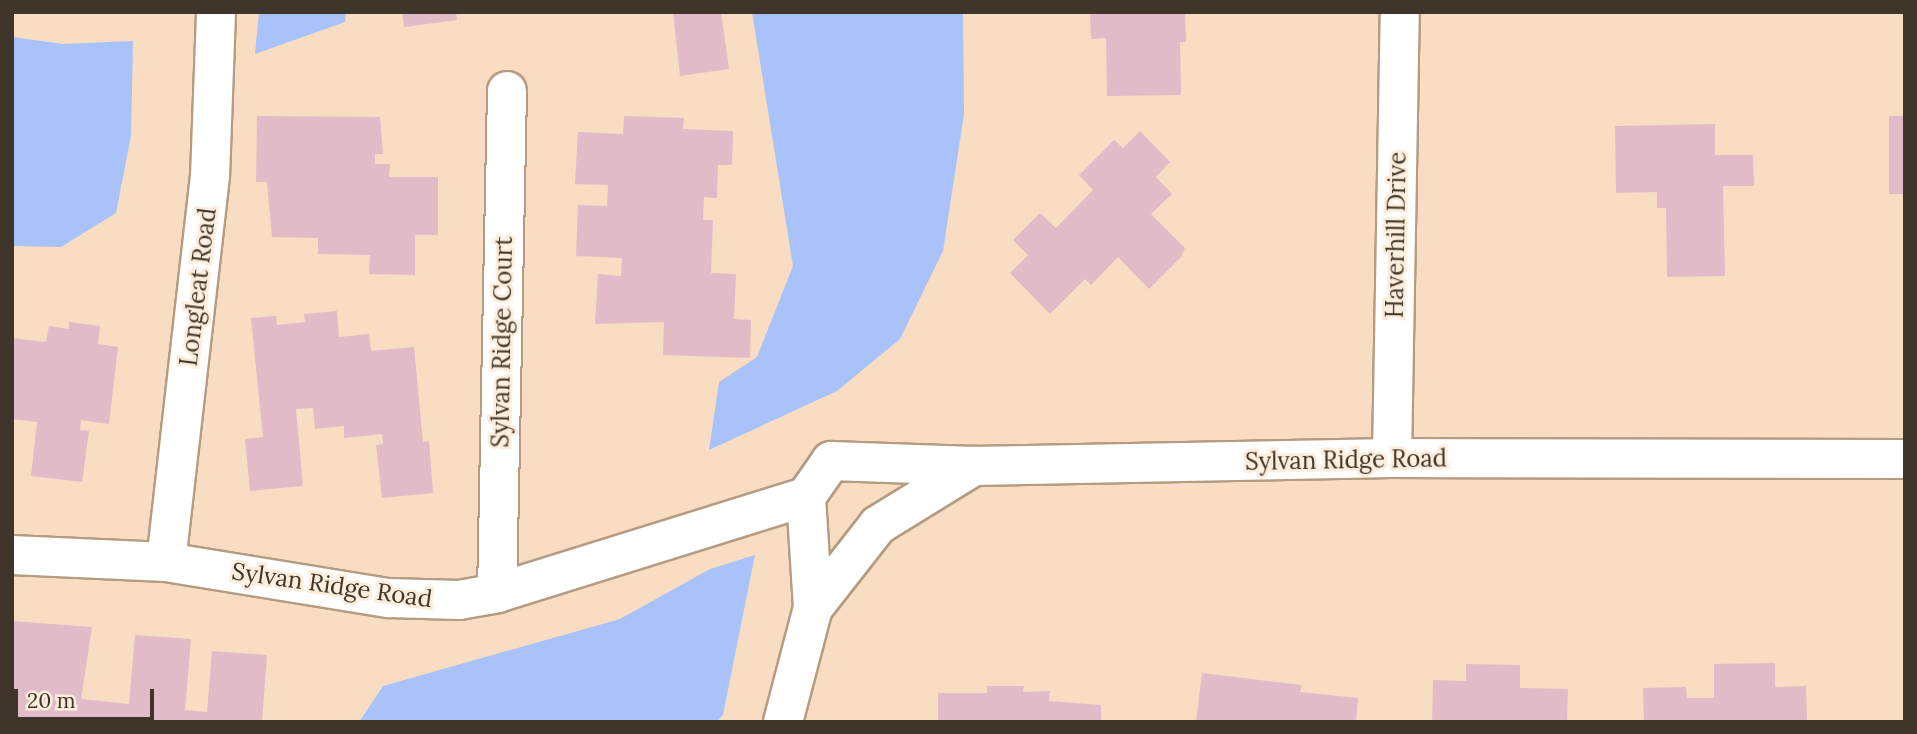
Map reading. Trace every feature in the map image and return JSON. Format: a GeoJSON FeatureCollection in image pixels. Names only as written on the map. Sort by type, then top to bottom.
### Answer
{"type":"FeatureCollection","features":[{"type":"Feature","properties":{"kind":"street","name":"Longleat Road"},"geometry":{"type":"LineString","coordinates":[[166,562],[211,177],[216,12]]}},
{"type":"Feature","properties":{"kind":"street","name":"Haverhill Drive"},"geometry":{"type":"LineString","coordinates":[[1392,458],[1400,12]]}},
{"type":"Feature","properties":{"kind":"street","name":"Sylvan Ridge Court"},"geometry":{"type":"LineString","coordinates":[[497,593],[507,91]]}},
{"type":"Feature","properties":{"kind":"street","name":"Sylvan Ridge Road"},"geometry":{"type":"LineString","coordinates":[[12,555],[166,562],[389,598],[459,600],[497,593],[806,497],[831,461],[974,466],[1392,458],[1905,460]]}},
{"type":"Feature","properties":{"kind":"street"},"geometry":{"type":"LineString","coordinates":[[814,608],[878,525],[974,466]]}},
{"type":"Feature","properties":{"kind":"street"},"geometry":{"type":"LineString","coordinates":[[783,722],[814,608],[806,497]]}},
{"type":"Feature","properties":{"kind":"water"},"geometry":{"type":"Polygon","coordinates":[[[259,12],[346,12],[345,22],[255,54],[259,12]]]}},
{"type":"Feature","properties":{"kind":"water"},"geometry":{"type":"Polygon","coordinates":[[[752,12],[963,12],[964,114],[943,251],[900,339],[837,391],[709,450],[719,382],[757,357],[793,266],[752,12]]]}},
{"type":"Feature","properties":{"kind":"water"},"geometry":{"type":"Polygon","coordinates":[[[12,37],[63,44],[133,41],[131,136],[116,213],[61,247],[12,246],[12,37]]]}},
{"type":"Feature","properties":{"kind":"water"},"geometry":{"type":"Polygon","coordinates":[[[755,555],[723,715],[716,722],[359,722],[383,686],[620,619],[710,569],[755,555]]]}},
{"type":"Feature","properties":{"kind":"building"},"geometry":{"type":"Polygon","coordinates":[[[402,12],[456,12],[457,20],[404,27],[402,12]]]}},
{"type":"Feature","properties":{"kind":"building"},"geometry":{"type":"Polygon","coordinates":[[[673,12],[721,12],[729,69],[680,76],[673,12]]]}},
{"type":"Feature","properties":{"kind":"building"},"geometry":{"type":"Polygon","coordinates":[[[1090,12],[1185,12],[1186,42],[1180,42],[1181,95],[1107,96],[1106,38],[1091,39],[1090,12]]]}},
{"type":"Feature","properties":{"kind":"building"},"geometry":{"type":"Polygon","coordinates":[[[257,116],[380,117],[383,154],[375,154],[375,164],[390,164],[389,177],[438,177],[438,235],[415,235],[415,275],[369,274],[370,255],[318,254],[318,238],[272,237],[267,182],[256,182],[257,116]]]}},
{"type":"Feature","properties":{"kind":"building"},"geometry":{"type":"Polygon","coordinates":[[[624,116],[684,118],[683,129],[733,131],[732,165],[718,165],[717,198],[704,197],[703,220],[713,220],[711,273],[736,274],[734,319],[751,320],[750,358],[663,355],[664,322],[595,324],[598,274],[621,276],[622,258],[576,256],[578,205],[607,206],[608,185],[575,184],[578,132],[623,134],[624,116]]]}},
{"type":"Feature","properties":{"kind":"building"},"geometry":{"type":"Polygon","coordinates":[[[1889,116],[1905,116],[1905,194],[1889,194],[1889,116]]]}},
{"type":"Feature","properties":{"kind":"building"},"geometry":{"type":"Polygon","coordinates":[[[1715,124],[1715,155],[1753,155],[1754,186],[1723,186],[1725,276],[1667,277],[1666,208],[1657,208],[1657,192],[1616,193],[1615,126],[1715,124]]]}},
{"type":"Feature","properties":{"kind":"building"},"geometry":{"type":"Polygon","coordinates":[[[1140,131],[1170,162],[1156,177],[1172,194],[1151,214],[1185,248],[1181,257],[1149,289],[1118,257],[1091,285],[1085,279],[1050,314],[1010,273],[1028,255],[1013,240],[1040,213],[1056,228],[1093,190],[1079,175],[1114,140],[1123,148],[1140,131]]]}},
{"type":"Feature","properties":{"kind":"building"},"geometry":{"type":"Polygon","coordinates":[[[337,311],[339,337],[369,334],[371,351],[414,347],[423,442],[429,441],[433,493],[382,498],[376,445],[383,444],[382,434],[344,438],[344,426],[315,429],[313,408],[296,409],[303,486],[250,491],[245,439],[263,437],[251,318],[276,316],[277,325],[305,322],[304,314],[337,311]]]}},
{"type":"Feature","properties":{"kind":"building"},"geometry":{"type":"Polygon","coordinates":[[[69,322],[100,326],[98,344],[118,347],[109,424],[81,420],[80,430],[89,431],[82,482],[31,476],[37,422],[12,419],[12,338],[46,342],[49,326],[69,329],[69,322]]]}},
{"type":"Feature","properties":{"kind":"building"},"geometry":{"type":"Polygon","coordinates":[[[12,621],[92,627],[81,699],[129,704],[135,635],[191,639],[185,710],[207,712],[212,651],[267,655],[262,722],[12,722],[12,621]]]}},
{"type":"Feature","properties":{"kind":"building"},"geometry":{"type":"Polygon","coordinates":[[[1775,663],[1775,687],[1806,686],[1807,722],[1644,722],[1643,688],[1686,687],[1687,698],[1714,698],[1714,664],[1775,663]]]}},
{"type":"Feature","properties":{"kind":"building"},"geometry":{"type":"Polygon","coordinates":[[[1466,664],[1520,665],[1520,688],[1568,689],[1567,722],[1432,722],[1433,680],[1466,681],[1466,664]]]}},
{"type":"Feature","properties":{"kind":"building"},"geometry":{"type":"Polygon","coordinates":[[[1202,673],[1302,685],[1300,692],[1358,698],[1356,722],[1196,722],[1202,673]]]}},
{"type":"Feature","properties":{"kind":"building"},"geometry":{"type":"Polygon","coordinates":[[[987,686],[1024,686],[1023,692],[1050,691],[1049,701],[1101,705],[1101,722],[938,722],[938,693],[987,693],[987,686]]]}}]}
